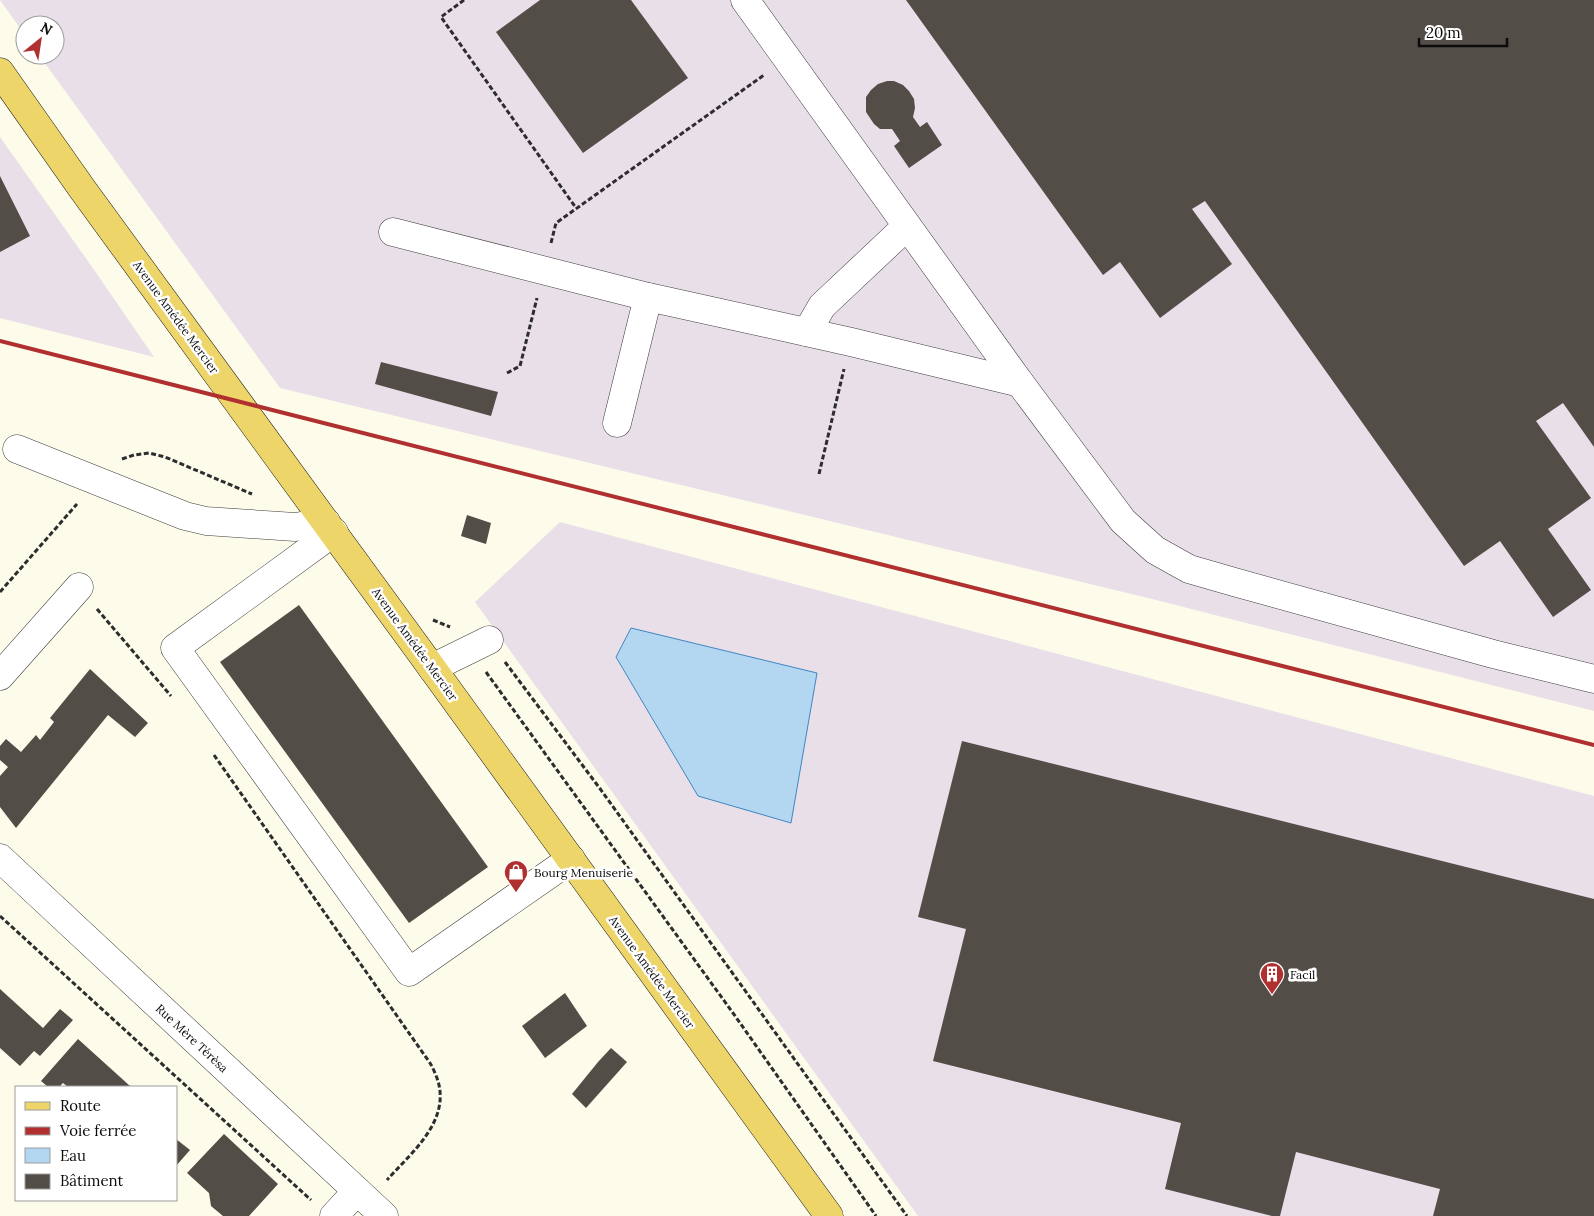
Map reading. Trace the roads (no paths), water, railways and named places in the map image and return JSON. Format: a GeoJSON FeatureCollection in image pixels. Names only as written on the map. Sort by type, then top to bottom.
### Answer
{"type":"FeatureCollection","features":[{"type":"Feature","properties":{"kind":"main road","name":"Avenue Amédée Mercier"},"geometry":{"type":"LineString","coordinates":[[0,72],[83,190],[330,527],[829,1216]]}},
{"type":"Feature","properties":{"kind":"street"},"geometry":{"type":"LineString","coordinates":[[745,0],[1020,383],[1123,521],[1155,550],[1189,569],[1493,654],[1594,679]]}},
{"type":"Feature","properties":{"kind":"street"},"geometry":{"type":"LineString","coordinates":[[807,332],[822,306],[907,226]]}},
{"type":"Feature","properties":{"kind":"street"},"geometry":{"type":"LineString","coordinates":[[393,232],[648,297],[851,342],[1020,383]]}},
{"type":"Feature","properties":{"kind":"street"},"geometry":{"type":"LineString","coordinates":[[616,423],[648,297]]}},
{"type":"Feature","properties":{"kind":"street"},"geometry":{"type":"LineString","coordinates":[[17,449],[186,516],[206,521],[295,527],[330,527]]}},
{"type":"Feature","properties":{"kind":"street"},"geometry":{"type":"LineString","coordinates":[[330,527],[176,648],[409,972],[571,859]]}},
{"type":"Feature","properties":{"kind":"street"},"geometry":{"type":"LineString","coordinates":[[0,676],[78,587]]}},
{"type":"Feature","properties":{"kind":"street"},"geometry":{"type":"LineString","coordinates":[[432,668],[480,645]]}},
{"type":"Feature","properties":{"kind":"street","name":"Rue Mère Térèsa"},"geometry":{"type":"LineString","coordinates":[[0,858],[369,1203]]}},
{"type":"Feature","properties":{"kind":"street"},"geometry":{"type":"LineString","coordinates":[[324,1209],[369,1203]]}},
{"type":"Feature","properties":{"kind":"water"},"geometry":{"type":"Polygon","coordinates":[[[631,628],[817,673],[791,823],[698,796],[616,657],[631,628]]]}},
{"type":"Feature","properties":{"kind":"railway"},"geometry":{"type":"LineString","coordinates":[[0,341],[1594,745]]}},
{"type":"Feature","properties":{"kind":"place","name":"Bourg Menuiserie"},"geometry":{"type":"Point","coordinates":[516,893]}},
{"type":"Feature","properties":{"kind":"place","name":"Facil"},"geometry":{"type":"Point","coordinates":[1272,995]}}]}
